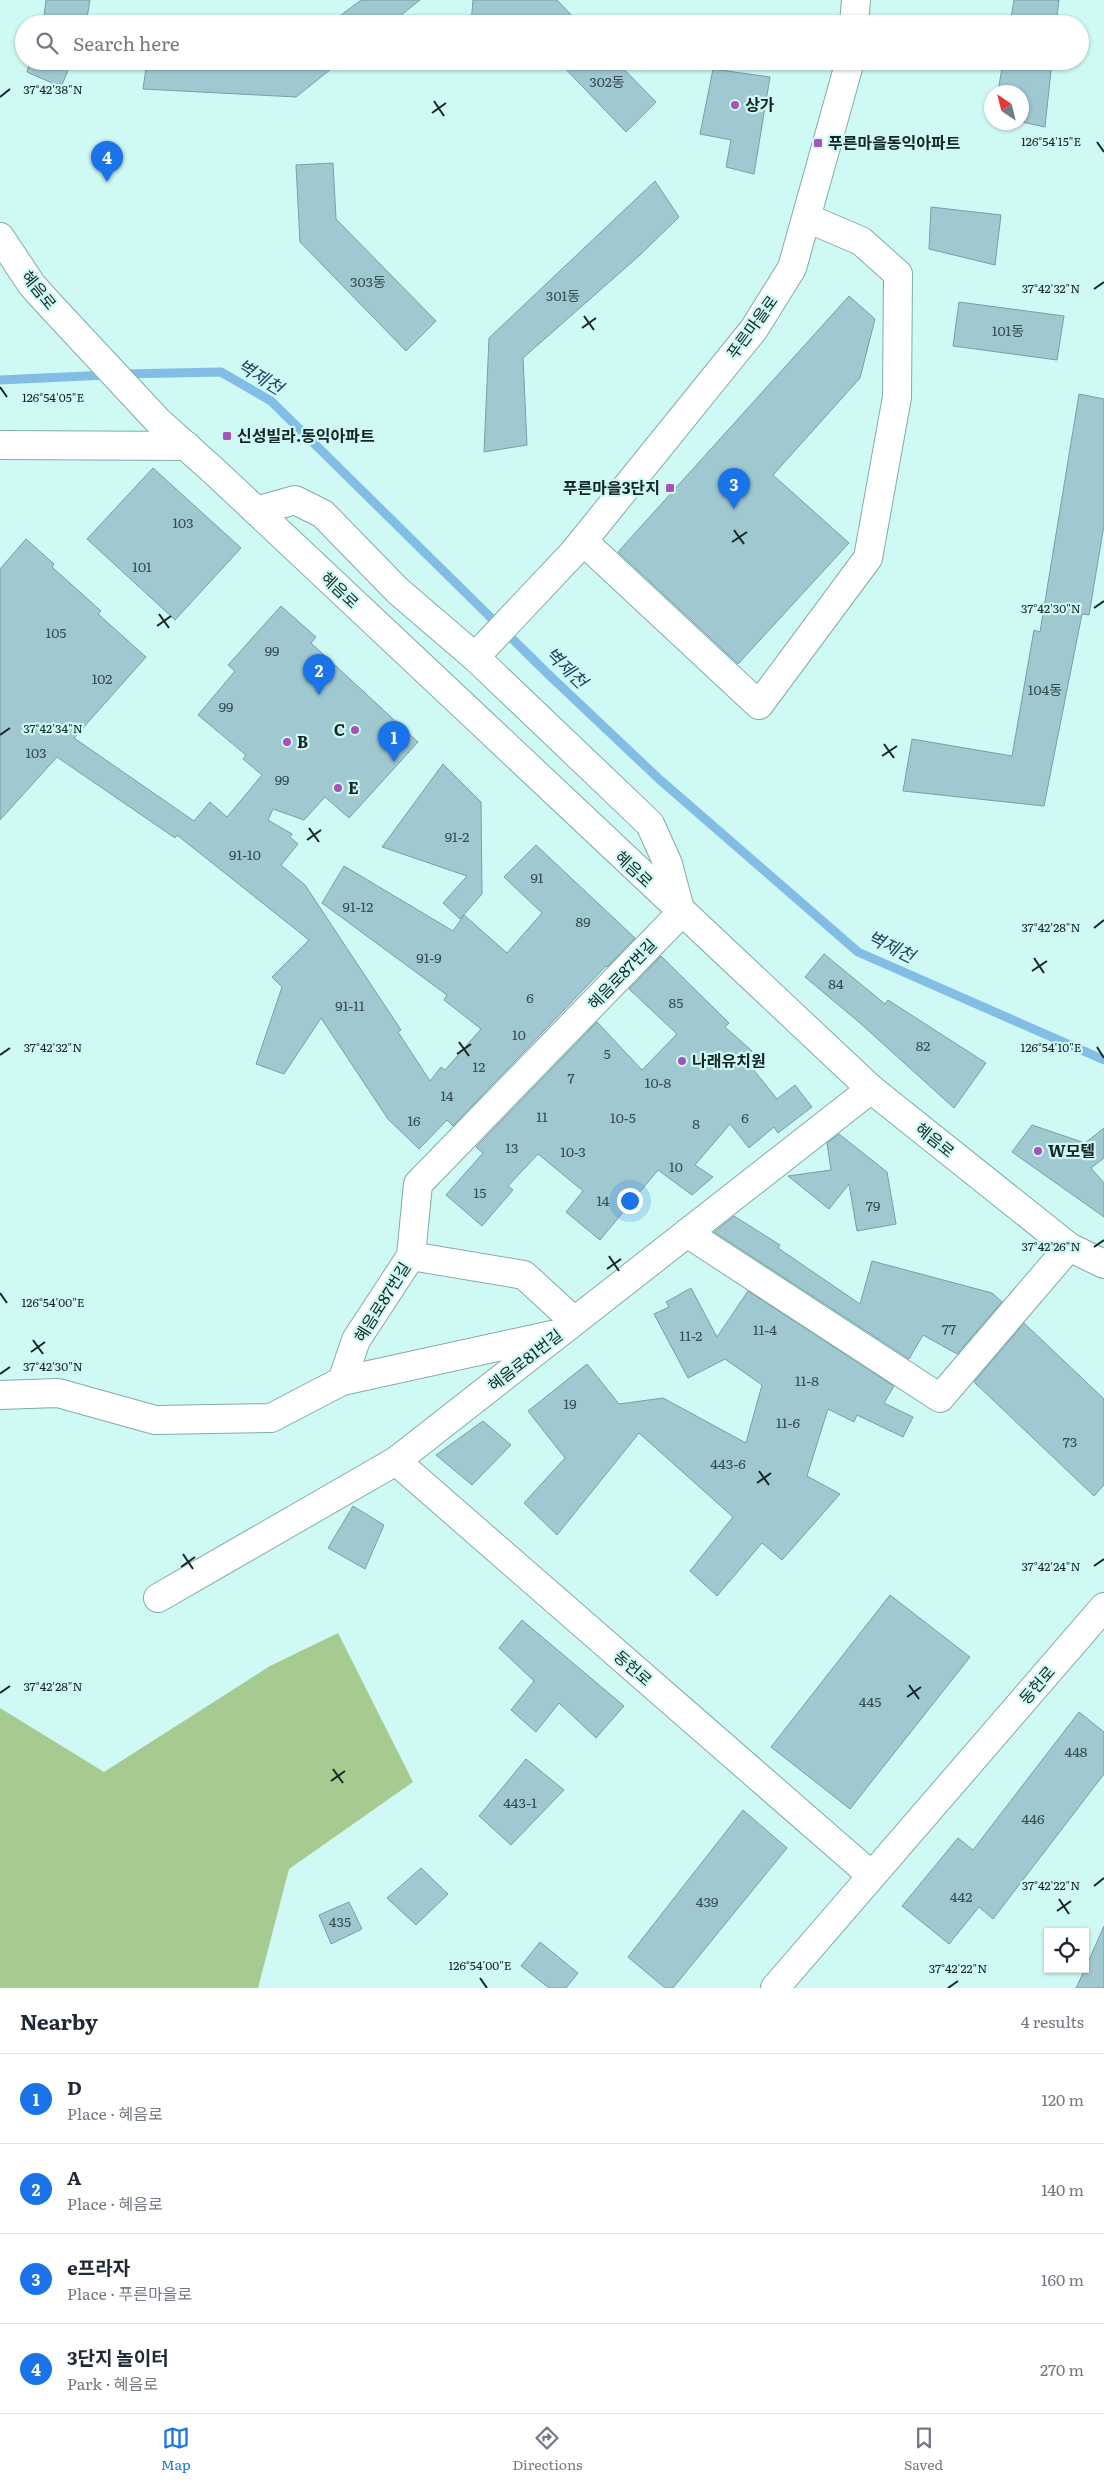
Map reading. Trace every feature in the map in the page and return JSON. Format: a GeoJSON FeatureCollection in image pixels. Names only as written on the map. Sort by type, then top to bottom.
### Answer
{"type":"FeatureCollection","features":[{"type":"Feature","properties":{"kind":"street"},"geometry":{"type":"LineString","coordinates":[[855,15],[856,0]]}},
{"type":"Feature","properties":{"kind":"street","name":"푸른마을로"},"geometry":{"type":"LineString","coordinates":[[482,649],[578,546],[754,329],[792,268],[848,70]]}},
{"type":"Feature","properties":{"kind":"street"},"geometry":{"type":"LineString","coordinates":[[578,546],[759,704],[868,558],[897,397],[898,274],[861,241],[807,218]]}},
{"type":"Feature","properties":{"kind":"street","name":"혜음로"},"geometry":{"type":"LineString","coordinates":[[0,237],[32,285],[159,422],[187,446],[681,913],[871,1089],[1069,1247],[1104,1264]]}},
{"type":"Feature","properties":{"kind":"street"},"geometry":{"type":"LineString","coordinates":[[0,445],[187,446]]}},
{"type":"Feature","properties":{"kind":"street"},"geometry":{"type":"LineString","coordinates":[[256,511],[295,500],[323,514],[398,591],[482,649],[650,824],[668,864],[681,913]]}},
{"type":"Feature","properties":{"kind":"street","name":"혜음로87번길"},"geometry":{"type":"LineString","coordinates":[[342,1381],[356,1340],[411,1256],[418,1184],[681,913]]}},
{"type":"Feature","properties":{"kind":"street","name":"혜음로81번길"},"geometry":{"type":"LineString","coordinates":[[158,1598],[396,1461],[871,1089]]}},
{"type":"Feature","properties":{"kind":"street"},"geometry":{"type":"LineString","coordinates":[[687,1233],[940,1398],[1069,1247]]}},
{"type":"Feature","properties":{"kind":"street"},"geometry":{"type":"LineString","coordinates":[[0,1395],[58,1392],[155,1420],[271,1418],[342,1381],[566,1327],[524,1276],[411,1256]]}},
{"type":"Feature","properties":{"kind":"street","name":"동헌로"},"geometry":{"type":"LineString","coordinates":[[396,1461],[871,1875]]}},
{"type":"Feature","properties":{"kind":"street","name":"동헌로"},"geometry":{"type":"LineString","coordinates":[[783,1986],[871,1875],[1104,1607]]}},
{"type":"Feature","properties":{"kind":"green space"},"geometry":{"type":"Polygon","coordinates":[[[338,1633],[413,1782],[289,1869],[258,1988],[0,1988],[0,1708],[104,1772],[270,1666],[338,1633]]]}},
{"type":"Feature","properties":{"kind":"building"},"geometry":{"type":"Polygon","coordinates":[[[46,0],[90,0],[88,15],[44,15],[46,0]]]}},
{"type":"Feature","properties":{"kind":"building"},"geometry":{"type":"Polygon","coordinates":[[[361,0],[420,0],[401,15],[341,15],[361,0]]]}},
{"type":"Feature","properties":{"kind":"building"},"geometry":{"type":"Polygon","coordinates":[[[473,0],[557,0],[571,15],[472,15],[473,0]]]}},
{"type":"Feature","properties":{"kind":"building"},"geometry":{"type":"Polygon","coordinates":[[[1014,0],[1059,0],[1057,15],[1012,15],[1014,0]]]}},
{"type":"Feature","properties":{"kind":"building"},"geometry":{"type":"Polygon","coordinates":[[[28,70],[68,70],[61,87],[27,72],[28,70]]]}},
{"type":"Feature","properties":{"kind":"building"},"geometry":{"type":"Polygon","coordinates":[[[146,70],[330,70],[296,97],[143,89],[146,70]]]}},
{"type":"Feature","properties":{"kind":"building"},"geometry":{"type":"Polygon","coordinates":[[[567,70],[625,70],[656,102],[626,132],[567,70]]]}},
{"type":"Feature","properties":{"kind":"building","name":"상가"},"geometry":{"type":"Polygon","coordinates":[[[713,70],[770,77],[754,174],[726,167],[731,140],[700,134],[713,70]]]}},
{"type":"Feature","properties":{"kind":"building"},"geometry":{"type":"Polygon","coordinates":[[[1002,70],[1051,70],[1045,127],[1029,124],[1029,85],[999,85],[1002,70]]]}},
{"type":"Feature","properties":{"kind":"building"},"geometry":{"type":"Polygon","coordinates":[[[333,163],[336,219],[436,321],[406,351],[300,242],[296,165],[333,163]]]}},
{"type":"Feature","properties":{"kind":"building"},"geometry":{"type":"Polygon","coordinates":[[[655,181],[679,217],[640,255],[523,358],[527,445],[484,452],[489,338],[655,181]]]}},
{"type":"Feature","properties":{"kind":"building"},"geometry":{"type":"Polygon","coordinates":[[[931,207],[1001,215],[995,265],[929,249],[931,207]]]}},
{"type":"Feature","properties":{"kind":"building"},"geometry":{"type":"Polygon","coordinates":[[[849,296],[875,319],[860,378],[773,475],[849,543],[738,664],[618,552],[849,296]]]}},
{"type":"Feature","properties":{"kind":"building"},"geometry":{"type":"Polygon","coordinates":[[[959,302],[1064,316],[1057,360],[953,346],[959,302]]]}},
{"type":"Feature","properties":{"kind":"building"},"geometry":{"type":"Polygon","coordinates":[[[1079,394],[1104,399],[1104,525],[1089,615],[1082,614],[1044,806],[903,791],[912,739],[1012,756],[1034,630],[1040,632],[1079,394]]]}},
{"type":"Feature","properties":{"kind":"building"},"geometry":{"type":"Polygon","coordinates":[[[153,468],[241,548],[175,620],[87,539],[153,468]]]}},
{"type":"Feature","properties":{"kind":"building"},"geometry":{"type":"Polygon","coordinates":[[[26,539],[54,564],[52,567],[101,611],[98,614],[146,657],[74,738],[194,821],[210,802],[227,817],[262,775],[243,759],[246,755],[198,715],[235,671],[228,665],[281,606],[316,637],[311,643],[418,742],[349,818],[325,797],[304,820],[273,809],[268,820],[292,834],[290,837],[298,844],[281,865],[305,885],[401,1030],[398,1032],[430,1081],[441,1067],[445,1070],[481,1029],[444,1000],[447,995],[322,903],[344,866],[453,931],[464,915],[507,953],[542,913],[504,877],[536,845],[635,938],[453,1126],[447,1120],[419,1149],[388,1119],[321,1018],[284,1074],[256,1064],[282,987],[272,977],[309,940],[177,835],[175,838],[57,757],[0,820],[0,569],[26,539]]]}},
{"type":"Feature","properties":{"kind":"building"},"geometry":{"type":"Polygon","coordinates":[[[443,764],[481,802],[482,894],[460,919],[443,903],[467,876],[382,847],[443,764]]]}},
{"type":"Feature","properties":{"kind":"building"},"geometry":{"type":"Polygon","coordinates":[[[824,954],[885,1004],[888,1000],[986,1063],[954,1108],[860,1023],[805,977],[824,954]]]}},
{"type":"Feature","properties":{"kind":"building"},"geometry":{"type":"Polygon","coordinates":[[[661,956],[729,1023],[725,1027],[752,1051],[745,1059],[777,1099],[795,1085],[812,1107],[778,1133],[774,1127],[749,1148],[730,1124],[695,1165],[713,1177],[692,1195],[658,1170],[600,1240],[566,1212],[583,1191],[538,1154],[508,1186],[513,1190],[482,1226],[446,1195],[483,1153],[476,1147],[597,1022],[642,1070],[677,1034],[629,989],[661,956]]]}},
{"type":"Feature","properties":{"kind":"building","name":"W모텔"},"geometry":{"type":"Polygon","coordinates":[[[1032,1125],[1085,1143],[1104,1128],[1104,1158],[1091,1168],[1104,1183],[1104,1217],[1012,1152],[1032,1125]]]}},
{"type":"Feature","properties":{"kind":"building"},"geometry":{"type":"Polygon","coordinates":[[[839,1134],[887,1172],[896,1224],[857,1231],[849,1184],[829,1209],[788,1176],[831,1170],[827,1143],[839,1134]]]}},
{"type":"Feature","properties":{"kind":"building"},"geometry":{"type":"Polygon","coordinates":[[[734,1216],[780,1245],[778,1248],[860,1304],[872,1261],[992,1293],[1002,1302],[957,1354],[923,1335],[909,1359],[714,1232],[734,1216]]]}},
{"type":"Feature","properties":{"kind":"building"},"geometry":{"type":"Polygon","coordinates":[[[691,1288],[717,1337],[748,1291],[894,1386],[884,1403],[913,1417],[903,1437],[857,1415],[854,1422],[828,1409],[807,1476],[840,1494],[782,1560],[762,1543],[717,1596],[690,1571],[733,1517],[639,1433],[557,1535],[524,1503],[565,1458],[528,1411],[587,1364],[619,1404],[663,1398],[746,1443],[762,1385],[725,1359],[688,1378],[654,1314],[669,1307],[666,1302],[691,1288]]]}},
{"type":"Feature","properties":{"kind":"building"},"geometry":{"type":"Polygon","coordinates":[[[1024,1323],[1104,1399],[1104,1485],[1094,1496],[974,1382],[1024,1323]]]}},
{"type":"Feature","properties":{"kind":"building"},"geometry":{"type":"Polygon","coordinates":[[[483,1421],[511,1445],[472,1485],[436,1455],[483,1421]]]}},
{"type":"Feature","properties":{"kind":"building"},"geometry":{"type":"Polygon","coordinates":[[[353,1506],[384,1525],[365,1569],[328,1548],[353,1506]]]}},
{"type":"Feature","properties":{"kind":"building"},"geometry":{"type":"Polygon","coordinates":[[[890,1595],[970,1657],[850,1809],[771,1747],[890,1595]]]}},
{"type":"Feature","properties":{"kind":"building"},"geometry":{"type":"Polygon","coordinates":[[[522,1620],[624,1706],[596,1738],[559,1703],[536,1732],[511,1710],[534,1681],[499,1648],[522,1620]]]}},
{"type":"Feature","properties":{"kind":"building"},"geometry":{"type":"Polygon","coordinates":[[[1079,1712],[1104,1732],[1104,1774],[993,1919],[979,1907],[949,1944],[902,1906],[958,1838],[973,1850],[1079,1712]]]}},
{"type":"Feature","properties":{"kind":"building"},"geometry":{"type":"Polygon","coordinates":[[[526,1759],[564,1790],[511,1845],[479,1816],[526,1759]]]}},
{"type":"Feature","properties":{"kind":"building"},"geometry":{"type":"Polygon","coordinates":[[[743,1810],[787,1848],[673,1988],[665,1988],[628,1957],[743,1810]]]}},
{"type":"Feature","properties":{"kind":"building"},"geometry":{"type":"Polygon","coordinates":[[[421,1868],[448,1894],[416,1925],[387,1898],[421,1868]]]}},
{"type":"Feature","properties":{"kind":"building"},"geometry":{"type":"Polygon","coordinates":[[[349,1902],[362,1929],[331,1944],[319,1915],[349,1902]]]}},
{"type":"Feature","properties":{"kind":"building"},"geometry":{"type":"Polygon","coordinates":[[[1104,1926],[1104,1988],[1076,1988],[1083,1973],[1089,1973],[1089,1960],[1104,1926]]]}},
{"type":"Feature","properties":{"kind":"building"},"geometry":{"type":"Polygon","coordinates":[[[540,1942],[578,1973],[566,1988],[549,1988],[521,1966],[540,1942]]]}},
{"type":"Feature","properties":{"kind":"waterway","name":"벽제천"},"geometry":{"type":"LineString","coordinates":[[123,374],[221,372],[271,401],[548,674],[659,779],[858,952],[1104,1060]]}},
{"type":"Feature","properties":{"kind":"waterway","name":"벽제천"},"geometry":{"type":"LineString","coordinates":[[0,380],[107,375]]}},
{"type":"Feature","properties":{"kind":"place","name":"상가"},"geometry":{"type":"Point","coordinates":[735,105]}},
{"type":"Feature","properties":{"kind":"place","name":"푸른마을동익아파트"},"geometry":{"type":"Point","coordinates":[818,143]}},
{"type":"Feature","properties":{"kind":"place","name":"3단지 놀이터"},"geometry":{"type":"Point","coordinates":[107,182]}},
{"type":"Feature","properties":{"kind":"place","name":"신성빌라.동익아파트"},"geometry":{"type":"Point","coordinates":[227,436]}},
{"type":"Feature","properties":{"kind":"place","name":"푸른마을3단지"},"geometry":{"type":"Point","coordinates":[670,488]}},
{"type":"Feature","properties":{"kind":"place","name":"e프라자"},"geometry":{"type":"Point","coordinates":[734,509]}},
{"type":"Feature","properties":{"kind":"place","name":"A"},"geometry":{"type":"Point","coordinates":[319,695]}},
{"type":"Feature","properties":{"kind":"place","name":"C"},"geometry":{"type":"Point","coordinates":[355,730]}},
{"type":"Feature","properties":{"kind":"place","name":"B"},"geometry":{"type":"Point","coordinates":[287,742]}},
{"type":"Feature","properties":{"kind":"place","name":"D"},"geometry":{"type":"Point","coordinates":[394,762]}},
{"type":"Feature","properties":{"kind":"place","name":"E"},"geometry":{"type":"Point","coordinates":[338,788]}},
{"type":"Feature","properties":{"kind":"place","name":"나래유치원"},"geometry":{"type":"Point","coordinates":[682,1061]}},
{"type":"Feature","properties":{"kind":"place","name":"W모텔"},"geometry":{"type":"Point","coordinates":[1038,1151]}}]}
